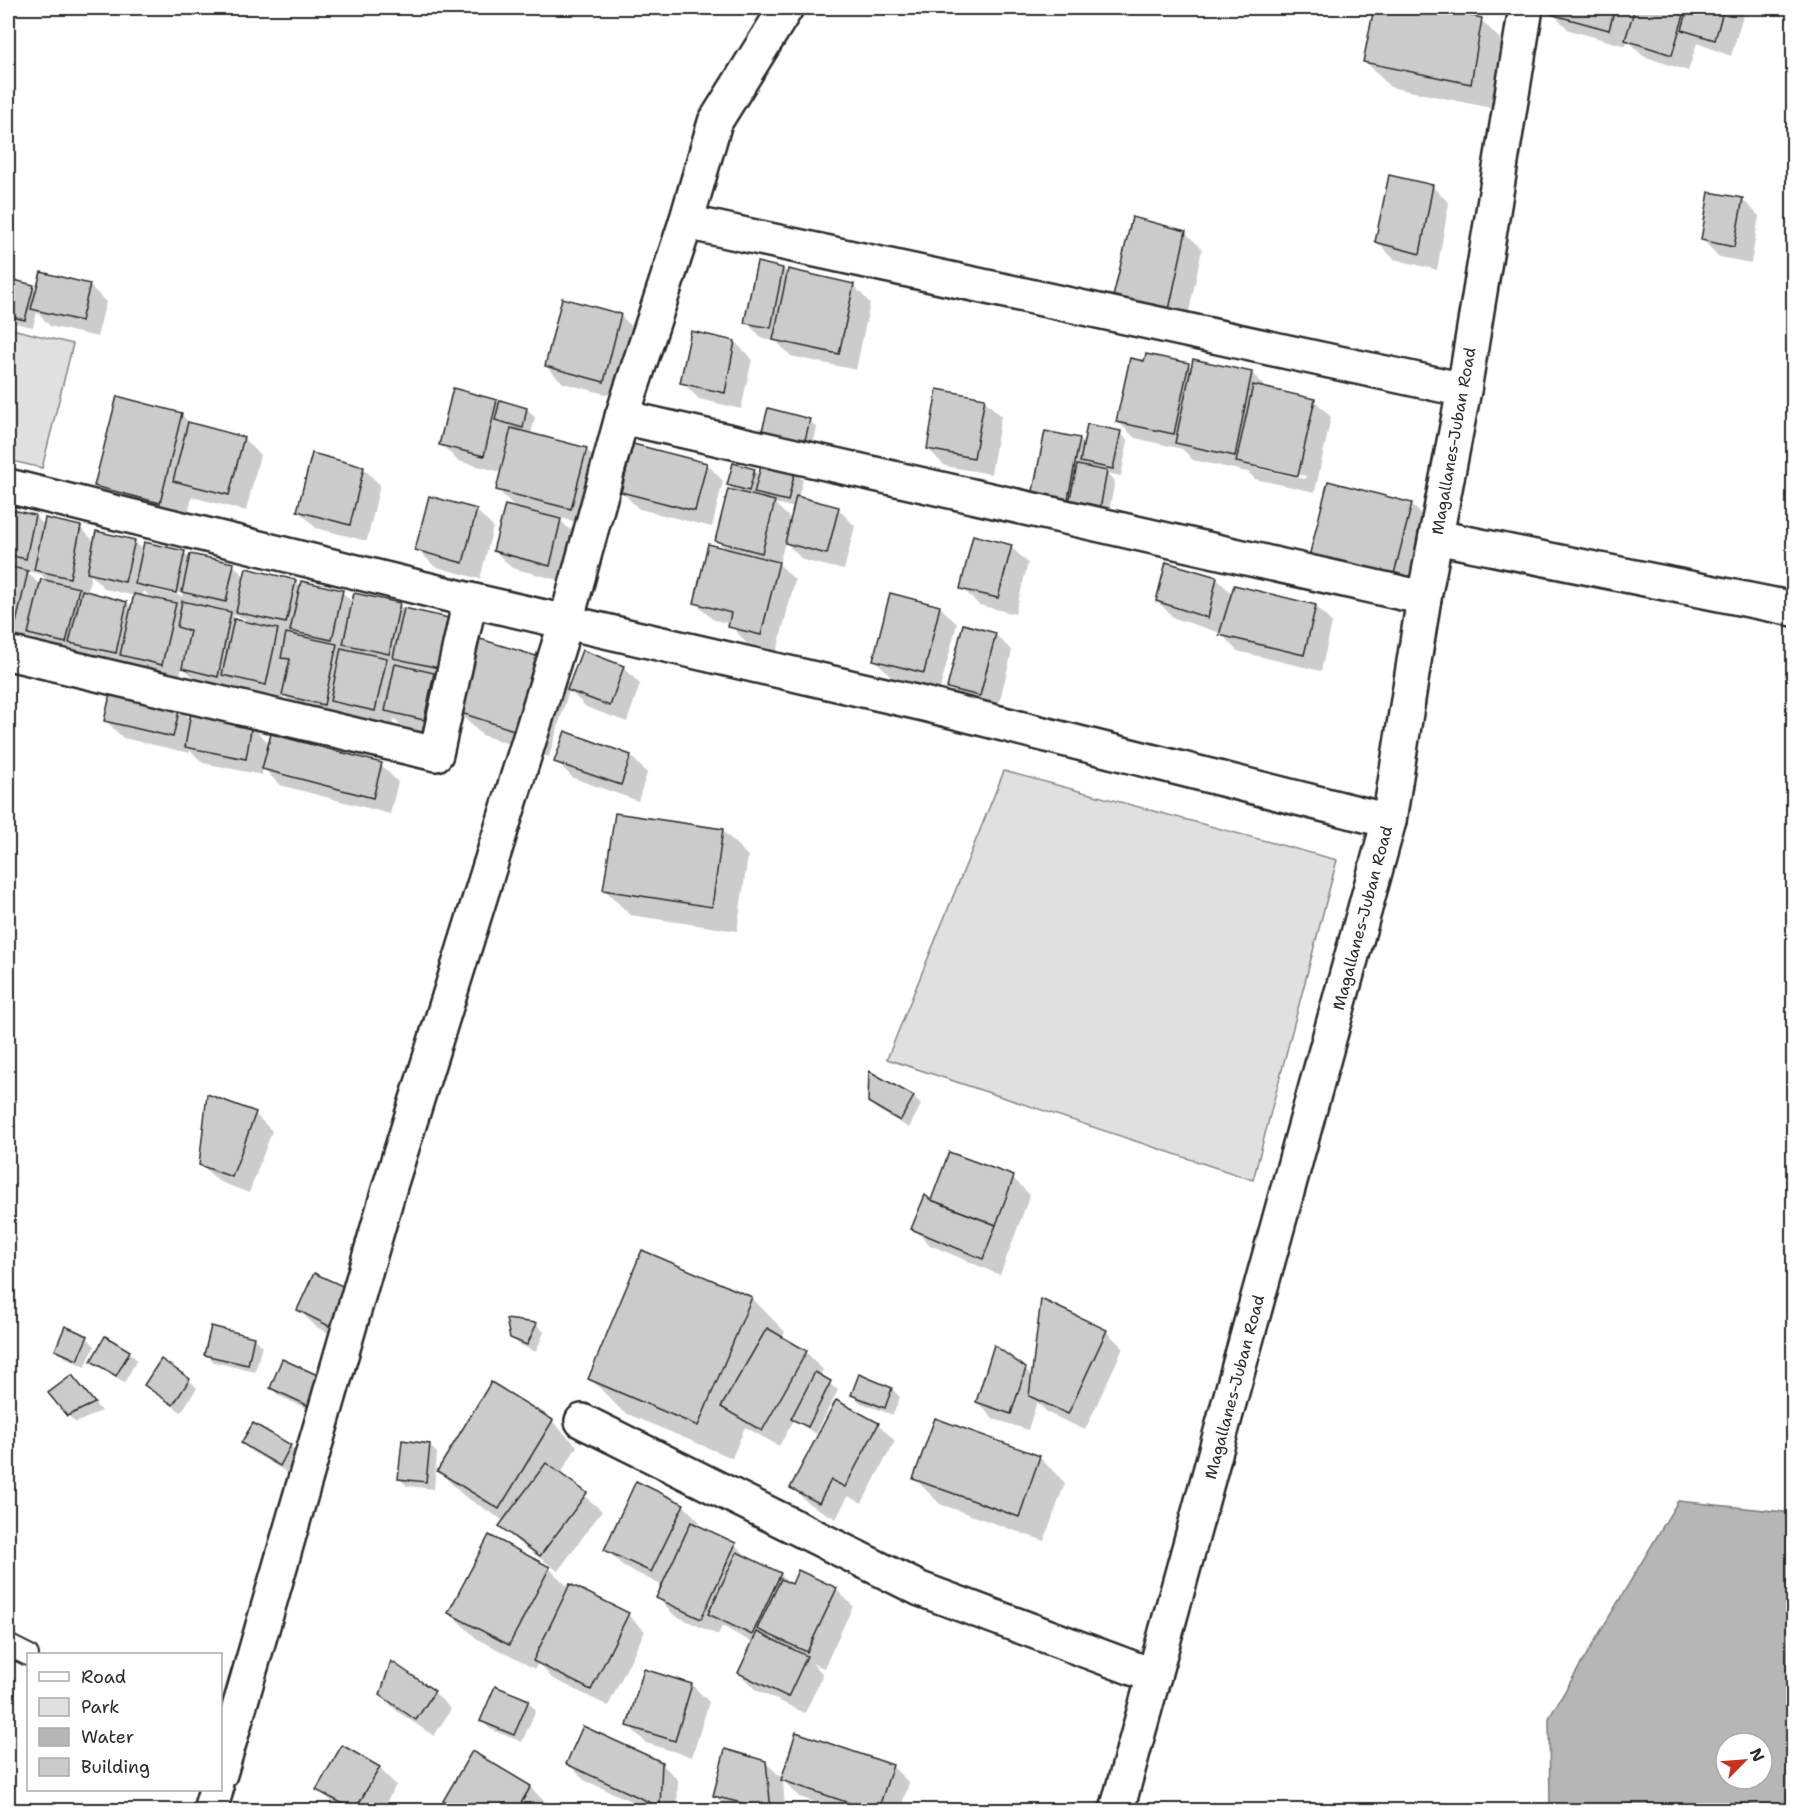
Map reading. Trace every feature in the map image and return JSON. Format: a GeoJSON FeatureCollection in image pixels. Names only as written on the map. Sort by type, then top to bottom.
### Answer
{"type":"FeatureCollection","features":[{"type":"Feature","properties":{"kind":"street"},"geometry":{"type":"LineString","coordinates":[[222,1762],[390,1186],[566,622],[622,417],[686,222],[715,122],[786,8]]}},
{"type":"Feature","properties":{"kind":"street","name":"Magallanes-Juban Road"},"geometry":{"type":"LineString","coordinates":[[1117,1810],[1389,821],[1424,598],[1464,390],[1526,8]]}},
{"type":"Feature","properties":{"kind":"street"},"geometry":{"type":"LineString","coordinates":[[686,222],[1464,390]]}},
{"type":"Feature","properties":{"kind":"street"},"geometry":{"type":"LineString","coordinates":[[622,417],[1424,598]]}},
{"type":"Feature","properties":{"kind":"street"},"geometry":{"type":"LineString","coordinates":[[8,486],[470,600],[924,704],[1389,821]]}},
{"type":"Feature","properties":{"kind":"street"},"geometry":{"type":"LineString","coordinates":[[1436,537],[1794,609]]}},
{"type":"Feature","properties":{"kind":"street"},"geometry":{"type":"LineString","coordinates":[[8,653],[436,754],[470,600]]}},
{"type":"Feature","properties":{"kind":"street"},"geometry":{"type":"LineString","coordinates":[[582,1421],[920,1589],[1154,1676]]}},
{"type":"Feature","properties":{"kind":"street"},"geometry":{"type":"LineString","coordinates":[[210,1810],[216,1791]]}},
{"type":"Feature","properties":{"kind":"lane"},"geometry":{"type":"LineString","coordinates":[[8,1645],[27,1654]]}},
{"type":"Feature","properties":{"kind":"green space"},"geometry":{"type":"Polygon","coordinates":[[[8,328],[73,344],[42,468],[8,460],[8,328]]]}},
{"type":"Feature","properties":{"kind":"green space"},"geometry":{"type":"Polygon","coordinates":[[[1004,771],[1337,860],[1253,1180],[887,1059],[1004,771]]]}},
{"type":"Feature","properties":{"kind":"water"},"geometry":{"type":"Polygon","coordinates":[[[1678,1501],[1793,1513],[1793,1810],[1550,1810],[1549,1718],[1678,1501]]]}},
{"type":"Feature","properties":{"kind":"building"},"geometry":{"type":"Polygon","coordinates":[[[1374,8],[1434,8],[1482,18],[1471,84],[1363,62],[1374,8]]]}},
{"type":"Feature","properties":{"kind":"building"},"geometry":{"type":"Polygon","coordinates":[[[1552,8],[1615,8],[1609,30],[1550,14],[1552,8]]]}},
{"type":"Feature","properties":{"kind":"building"},"geometry":{"type":"Polygon","coordinates":[[[1635,8],[1686,8],[1672,55],[1625,40],[1635,8]]]}},
{"type":"Feature","properties":{"kind":"building"},"geometry":{"type":"Polygon","coordinates":[[[1688,8],[1724,8],[1715,40],[1682,30],[1688,8]]]}},
{"type":"Feature","properties":{"kind":"building"},"geometry":{"type":"Polygon","coordinates":[[[1389,175],[1433,185],[1420,254],[1375,242],[1389,175]]]}},
{"type":"Feature","properties":{"kind":"building"},"geometry":{"type":"Polygon","coordinates":[[[1709,192],[1743,198],[1734,247],[1701,240],[1709,192]]]}},
{"type":"Feature","properties":{"kind":"building"},"geometry":{"type":"Polygon","coordinates":[[[1132,217],[1186,231],[1169,310],[1113,297],[1132,217]]]}},
{"type":"Feature","properties":{"kind":"building"},"geometry":{"type":"Polygon","coordinates":[[[757,262],[783,268],[771,328],[744,323],[757,262]]]}},
{"type":"Feature","properties":{"kind":"building"},"geometry":{"type":"Polygon","coordinates":[[[788,269],[854,284],[839,354],[773,340],[788,269]]]}},
{"type":"Feature","properties":{"kind":"building"},"geometry":{"type":"Polygon","coordinates":[[[41,272],[90,284],[81,321],[31,309],[41,272]]]}},
{"type":"Feature","properties":{"kind":"building"},"geometry":{"type":"Polygon","coordinates":[[[14,280],[34,285],[25,320],[8,316],[14,280]]]}},
{"type":"Feature","properties":{"kind":"building"},"geometry":{"type":"Polygon","coordinates":[[[562,298],[621,314],[604,382],[545,366],[562,298]]]}},
{"type":"Feature","properties":{"kind":"building"},"geometry":{"type":"Polygon","coordinates":[[[691,331],[735,341],[725,393],[680,383],[691,331]]]}},
{"type":"Feature","properties":{"kind":"building"},"geometry":{"type":"Polygon","coordinates":[[[1146,354],[1189,363],[1174,434],[1116,422],[1130,358],[1144,361],[1146,354]]]}},
{"type":"Feature","properties":{"kind":"building"},"geometry":{"type":"Polygon","coordinates":[[[1193,359],[1252,372],[1235,456],[1175,443],[1193,359]]]}},
{"type":"Feature","properties":{"kind":"building"},"geometry":{"type":"Polygon","coordinates":[[[1253,385],[1315,399],[1298,476],[1236,462],[1253,385]]]}},
{"type":"Feature","properties":{"kind":"building"},"geometry":{"type":"Polygon","coordinates":[[[453,388],[497,400],[484,456],[439,445],[453,388]]]}},
{"type":"Feature","properties":{"kind":"building"},"geometry":{"type":"Polygon","coordinates":[[[937,389],[985,398],[974,458],[927,449],[937,389]]]}},
{"type":"Feature","properties":{"kind":"building"},"geometry":{"type":"Polygon","coordinates":[[[117,396],[182,413],[160,503],[94,486],[117,396]]]}},
{"type":"Feature","properties":{"kind":"building"},"geometry":{"type":"Polygon","coordinates":[[[500,400],[527,408],[523,428],[495,420],[500,400]]]}},
{"type":"Feature","properties":{"kind":"building"},"geometry":{"type":"Polygon","coordinates":[[[768,408],[810,419],[803,449],[760,438],[768,408]]]}},
{"type":"Feature","properties":{"kind":"building"},"geometry":{"type":"Polygon","coordinates":[[[188,422],[244,437],[229,495],[173,481],[188,422]]]}},
{"type":"Feature","properties":{"kind":"building"},"geometry":{"type":"Polygon","coordinates":[[[1087,424],[1121,431],[1113,469],[1080,462],[1087,424]]]}},
{"type":"Feature","properties":{"kind":"building"},"geometry":{"type":"Polygon","coordinates":[[[511,428],[587,448],[571,509],[496,490],[511,428]]]}},
{"type":"Feature","properties":{"kind":"building"},"geometry":{"type":"Polygon","coordinates":[[[1045,431],[1080,438],[1067,504],[1032,496],[1045,431]]]}},
{"type":"Feature","properties":{"kind":"building"},"geometry":{"type":"Polygon","coordinates":[[[633,444],[707,463],[695,511],[621,492],[633,444]]]}},
{"type":"Feature","properties":{"kind":"building"},"geometry":{"type":"Polygon","coordinates":[[[312,453],[364,467],[350,525],[297,511],[312,453]]]}},
{"type":"Feature","properties":{"kind":"building"},"geometry":{"type":"Polygon","coordinates":[[[762,462],[795,471],[788,501],[754,493],[762,462]]]}},
{"type":"Feature","properties":{"kind":"building"},"geometry":{"type":"Polygon","coordinates":[[[733,463],[755,469],[749,491],[727,485],[733,463]]]}},
{"type":"Feature","properties":{"kind":"building"},"geometry":{"type":"Polygon","coordinates":[[[1077,465],[1107,471],[1100,509],[1069,503],[1077,465]]]}},
{"type":"Feature","properties":{"kind":"building"},"geometry":{"type":"Polygon","coordinates":[[[1328,481],[1412,503],[1391,586],[1307,565],[1328,481]]]}},
{"type":"Feature","properties":{"kind":"building"},"geometry":{"type":"Polygon","coordinates":[[[728,489],[775,501],[762,553],[715,541],[728,489]]]}},
{"type":"Feature","properties":{"kind":"building"},"geometry":{"type":"Polygon","coordinates":[[[429,496],[477,509],[463,563],[415,550],[429,496]]]}},
{"type":"Feature","properties":{"kind":"building"},"geometry":{"type":"Polygon","coordinates":[[[796,496],[839,507],[827,554],[785,543],[796,496]]]}},
{"type":"Feature","properties":{"kind":"building"},"geometry":{"type":"Polygon","coordinates":[[[505,505],[561,519],[550,566],[493,551],[505,505]]]}},
{"type":"Feature","properties":{"kind":"building"},"geometry":{"type":"Polygon","coordinates":[[[8,509],[35,515],[26,559],[8,555],[8,509]]]}},
{"type":"Feature","properties":{"kind":"building"},"geometry":{"type":"Polygon","coordinates":[[[45,518],[81,526],[70,578],[34,570],[45,518]]]}},
{"type":"Feature","properties":{"kind":"building"},"geometry":{"type":"Polygon","coordinates":[[[96,531],[135,540],[125,582],[87,573],[96,531]]]}},
{"type":"Feature","properties":{"kind":"building"},"geometry":{"type":"Polygon","coordinates":[[[973,535],[1012,545],[998,598],[960,589],[973,535]]]}},
{"type":"Feature","properties":{"kind":"building"},"geometry":{"type":"Polygon","coordinates":[[[144,542],[185,551],[176,593],[135,584],[144,542]]]}},
{"type":"Feature","properties":{"kind":"building"},"geometry":{"type":"Polygon","coordinates":[[[708,544],[779,562],[761,635],[728,627],[731,613],[694,603],[708,544]]]}},
{"type":"Feature","properties":{"kind":"building"},"geometry":{"type":"Polygon","coordinates":[[[190,554],[234,563],[226,602],[182,592],[190,554]]]}},
{"type":"Feature","properties":{"kind":"building"},"geometry":{"type":"Polygon","coordinates":[[[1166,562],[1217,577],[1208,618],[1156,601],[1166,562]]]}},
{"type":"Feature","properties":{"kind":"building"},"geometry":{"type":"Polygon","coordinates":[[[8,566],[28,571],[14,632],[8,630],[8,566]]]}},
{"type":"Feature","properties":{"kind":"building"},"geometry":{"type":"Polygon","coordinates":[[[246,568],[296,580],[286,623],[236,612],[246,568]]]}},
{"type":"Feature","properties":{"kind":"building"},"geometry":{"type":"Polygon","coordinates":[[[41,579],[79,588],[66,643],[28,634],[41,579]]]}},
{"type":"Feature","properties":{"kind":"building"},"geometry":{"type":"Polygon","coordinates":[[[301,581],[343,590],[332,640],[290,631],[301,581]]]}},
{"type":"Feature","properties":{"kind":"building"},"geometry":{"type":"Polygon","coordinates":[[[1234,585],[1316,605],[1304,655],[1219,635],[1234,585]]]}},
{"type":"Feature","properties":{"kind":"building"},"geometry":{"type":"Polygon","coordinates":[[[82,590],[127,602],[116,653],[69,643],[82,590]]]}},
{"type":"Feature","properties":{"kind":"building"},"geometry":{"type":"Polygon","coordinates":[[[354,593],[400,603],[389,654],[343,644],[354,593]]]}},
{"type":"Feature","properties":{"kind":"building"},"geometry":{"type":"Polygon","coordinates":[[[890,593],[940,606],[924,673],[873,660],[890,593]]]}},
{"type":"Feature","properties":{"kind":"building"},"geometry":{"type":"Polygon","coordinates":[[[134,594],[176,603],[162,665],[120,655],[134,594]]]}},
{"type":"Feature","properties":{"kind":"building"},"geometry":{"type":"Polygon","coordinates":[[[182,601],[231,612],[218,677],[182,668],[190,631],[177,627],[182,601]]]}},
{"type":"Feature","properties":{"kind":"building"},"geometry":{"type":"Polygon","coordinates":[[[404,608],[449,618],[439,668],[393,658],[404,608]]]}},
{"type":"Feature","properties":{"kind":"building"},"geometry":{"type":"Polygon","coordinates":[[[234,619],[278,629],[266,685],[222,675],[234,619]]]}},
{"type":"Feature","properties":{"kind":"building"},"geometry":{"type":"Polygon","coordinates":[[[963,624],[996,633],[980,696],[947,688],[963,624]]]}},
{"type":"Feature","properties":{"kind":"building"},"geometry":{"type":"Polygon","coordinates":[[[286,633],[337,644],[324,705],[282,695],[290,659],[281,658],[286,633]]]}},
{"type":"Feature","properties":{"kind":"building"},"geometry":{"type":"Polygon","coordinates":[[[477,638],[546,659],[523,733],[455,711],[477,638]]]}},
{"type":"Feature","properties":{"kind":"building"},"geometry":{"type":"Polygon","coordinates":[[[341,648],[387,658],[375,711],[330,701],[341,648]]]}},
{"type":"Feature","properties":{"kind":"building"},"geometry":{"type":"Polygon","coordinates":[[[582,650],[624,666],[610,706],[567,690],[582,650]]]}},
{"type":"Feature","properties":{"kind":"building"},"geometry":{"type":"Polygon","coordinates":[[[395,664],[434,673],[424,720],[385,711],[395,664]]]}},
{"type":"Feature","properties":{"kind":"building"},"geometry":{"type":"Polygon","coordinates":[[[111,691],[180,707],[173,737],[104,721],[111,691]]]}},
{"type":"Feature","properties":{"kind":"building"},"geometry":{"type":"Polygon","coordinates":[[[191,712],[252,724],[246,759],[185,747],[191,712]]]}},
{"type":"Feature","properties":{"kind":"building"},"geometry":{"type":"Polygon","coordinates":[[[565,731],[631,755],[621,785],[554,762],[565,731]]]}},
{"type":"Feature","properties":{"kind":"building"},"geometry":{"type":"Polygon","coordinates":[[[271,734],[382,763],[373,798],[262,769],[271,734]]]}},
{"type":"Feature","properties":{"kind":"building"},"geometry":{"type":"Polygon","coordinates":[[[615,813],[723,829],[712,907],[603,890],[615,813]]]}},
{"type":"Feature","properties":{"kind":"building"},"geometry":{"type":"Polygon","coordinates":[[[869,1071],[914,1096],[900,1121],[868,1102],[869,1071]]]}},
{"type":"Feature","properties":{"kind":"building"},"geometry":{"type":"Polygon","coordinates":[[[207,1094],[256,1112],[232,1177],[199,1165],[207,1094]]]}},
{"type":"Feature","properties":{"kind":"building"},"geometry":{"type":"Polygon","coordinates":[[[949,1152],[1014,1176],[996,1225],[931,1200],[949,1152]]]}},
{"type":"Feature","properties":{"kind":"building"},"geometry":{"type":"Polygon","coordinates":[[[925,1195],[931,1200],[996,1225],[983,1259],[911,1229],[925,1195]]]}},
{"type":"Feature","properties":{"kind":"building"},"geometry":{"type":"Polygon","coordinates":[[[642,1250],[752,1297],[698,1426],[588,1379],[642,1250]]]}},
{"type":"Feature","properties":{"kind":"building"},"geometry":{"type":"Polygon","coordinates":[[[314,1273],[347,1288],[329,1326],[297,1310],[314,1273]]]}},
{"type":"Feature","properties":{"kind":"building"},"geometry":{"type":"Polygon","coordinates":[[[1041,1299],[1107,1330],[1068,1414],[1029,1396],[1041,1299]]]}},
{"type":"Feature","properties":{"kind":"building"},"geometry":{"type":"Polygon","coordinates":[[[506,1319],[537,1323],[527,1345],[510,1338],[506,1319]]]}},
{"type":"Feature","properties":{"kind":"building"},"geometry":{"type":"Polygon","coordinates":[[[65,1326],[88,1336],[77,1360],[55,1350],[65,1326]]]}},
{"type":"Feature","properties":{"kind":"building"},"geometry":{"type":"Polygon","coordinates":[[[211,1326],[254,1337],[248,1365],[204,1355],[211,1326]]]}},
{"type":"Feature","properties":{"kind":"building"},"geometry":{"type":"Polygon","coordinates":[[[767,1328],[807,1351],[762,1431],[721,1407],[767,1328]]]}},
{"type":"Feature","properties":{"kind":"building"},"geometry":{"type":"Polygon","coordinates":[[[105,1336],[130,1351],[116,1376],[91,1361],[105,1336]]]}},
{"type":"Feature","properties":{"kind":"building"},"geometry":{"type":"Polygon","coordinates":[[[994,1345],[1026,1368],[1011,1414],[976,1402],[994,1345]]]}},
{"type":"Feature","properties":{"kind":"building"},"geometry":{"type":"Polygon","coordinates":[[[161,1359],[190,1379],[173,1405],[144,1385],[161,1359]]]}},
{"type":"Feature","properties":{"kind":"building"},"geometry":{"type":"Polygon","coordinates":[[[282,1359],[322,1377],[309,1406],[270,1388],[282,1359]]]}},
{"type":"Feature","properties":{"kind":"building"},"geometry":{"type":"Polygon","coordinates":[[[815,1372],[831,1381],[808,1427],[791,1419],[815,1372]]]}},
{"type":"Feature","properties":{"kind":"building"},"geometry":{"type":"Polygon","coordinates":[[[859,1374],[892,1388],[885,1408],[851,1395],[859,1374]]]}},
{"type":"Feature","properties":{"kind":"building"},"geometry":{"type":"Polygon","coordinates":[[[72,1375],[95,1403],[67,1416],[48,1393],[72,1375]]]}},
{"type":"Feature","properties":{"kind":"building"},"geometry":{"type":"Polygon","coordinates":[[[491,1382],[553,1420],[499,1509],[437,1471],[491,1382]]]}},
{"type":"Feature","properties":{"kind":"building"},"geometry":{"type":"Polygon","coordinates":[[[836,1400],[879,1423],[845,1487],[831,1480],[819,1503],[790,1488],[836,1400]]]}},
{"type":"Feature","properties":{"kind":"building"},"geometry":{"type":"Polygon","coordinates":[[[935,1418],[1040,1456],[1019,1517],[913,1479],[935,1418]]]}},
{"type":"Feature","properties":{"kind":"building"},"geometry":{"type":"Polygon","coordinates":[[[253,1423],[291,1445],[280,1466],[241,1443],[253,1423]]]}},
{"type":"Feature","properties":{"kind":"building"},"geometry":{"type":"Polygon","coordinates":[[[402,1440],[430,1444],[426,1482],[398,1479],[402,1440]]]}},
{"type":"Feature","properties":{"kind":"building"},"geometry":{"type":"Polygon","coordinates":[[[546,1463],[587,1493],[540,1556],[499,1526],[546,1463]]]}},
{"type":"Feature","properties":{"kind":"building"},"geometry":{"type":"Polygon","coordinates":[[[636,1481],[684,1504],[651,1572],[604,1550],[636,1481]]]}},
{"type":"Feature","properties":{"kind":"building"},"geometry":{"type":"Polygon","coordinates":[[[691,1522],[736,1543],[701,1619],[656,1598],[691,1522]]]}},
{"type":"Feature","properties":{"kind":"building"},"geometry":{"type":"Polygon","coordinates":[[[489,1535],[550,1567],[509,1645],[448,1613],[489,1535]]]}},
{"type":"Feature","properties":{"kind":"building"},"geometry":{"type":"Polygon","coordinates":[[[737,1552],[781,1573],[752,1635],[708,1614],[737,1552]]]}},
{"type":"Feature","properties":{"kind":"building"},"geometry":{"type":"Polygon","coordinates":[[[798,1570],[837,1588],[807,1652],[757,1629],[781,1579],[792,1584],[798,1570]]]}},
{"type":"Feature","properties":{"kind":"building"},"geometry":{"type":"Polygon","coordinates":[[[570,1584],[629,1613],[591,1690],[533,1661],[570,1584]]]}},
{"type":"Feature","properties":{"kind":"building"},"geometry":{"type":"Polygon","coordinates":[[[757,1632],[807,1656],[788,1697],[738,1673],[757,1632]]]}},
{"type":"Feature","properties":{"kind":"building"},"geometry":{"type":"Polygon","coordinates":[[[391,1661],[435,1691],[416,1720],[380,1695],[391,1661]]]}},
{"type":"Feature","properties":{"kind":"building"},"geometry":{"type":"Polygon","coordinates":[[[644,1669],[692,1684],[675,1741],[627,1726],[644,1669]]]}},
{"type":"Feature","properties":{"kind":"building"},"geometry":{"type":"Polygon","coordinates":[[[495,1686],[529,1700],[514,1735],[480,1721],[495,1686]]]}},
{"type":"Feature","properties":{"kind":"building"},"geometry":{"type":"Polygon","coordinates":[[[583,1726],[662,1762],[660,1807],[566,1764],[583,1726]]]}},
{"type":"Feature","properties":{"kind":"building"},"geometry":{"type":"Polygon","coordinates":[[[796,1732],[893,1765],[878,1810],[870,1810],[781,1780],[796,1732]]]}},
{"type":"Feature","properties":{"kind":"building"},"geometry":{"type":"Polygon","coordinates":[[[342,1745],[380,1767],[355,1810],[316,1790],[342,1745]]]}},
{"type":"Feature","properties":{"kind":"building"},"geometry":{"type":"Polygon","coordinates":[[[725,1749],[766,1761],[771,1810],[713,1796],[725,1749]]]}},
{"type":"Feature","properties":{"kind":"building"},"geometry":{"type":"Polygon","coordinates":[[[472,1751],[531,1786],[517,1810],[459,1810],[443,1801],[472,1751]]]}}]}
